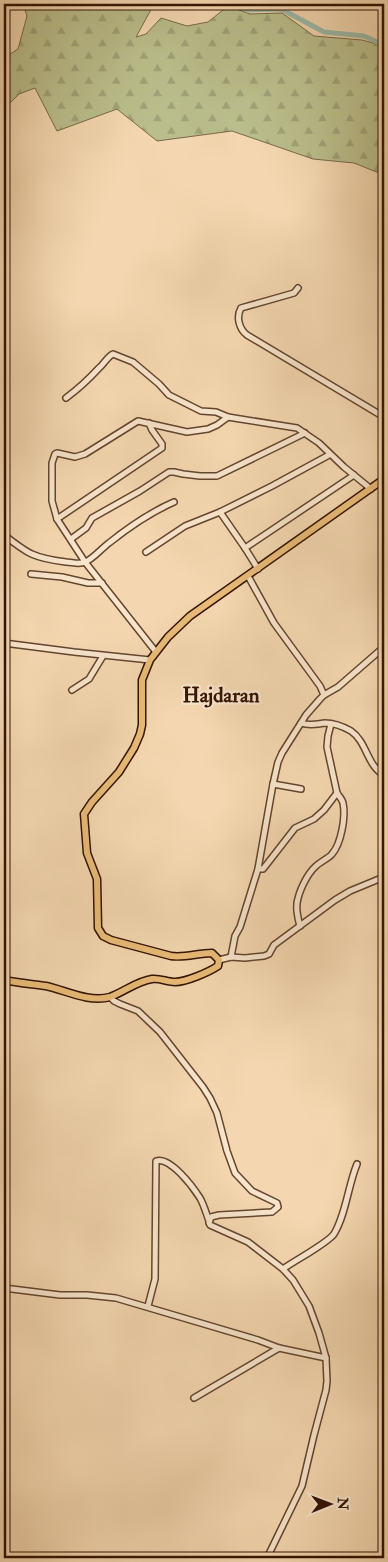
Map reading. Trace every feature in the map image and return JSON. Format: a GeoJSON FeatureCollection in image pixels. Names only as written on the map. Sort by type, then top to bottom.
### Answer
{"type":"FeatureCollection","features":[{"type":"Feature","properties":{"kind":"main road"},"geometry":{"type":"LineString","coordinates":[[4,980],[45,986],[92,998],[110,997],[150,980],[159,979],[175,982],[185,980],[218,966],[219,960],[212,953],[177,957],[111,940],[103,936],[98,928],[97,879],[87,853],[84,814],[92,802],[119,772],[134,748],[142,725],[143,674],[150,660],[168,637],[190,616],[384,479]]}},
{"type":"Feature","properties":{"kind":"street"},"geometry":{"type":"LineString","coordinates":[[298,288],[294,293],[241,308],[239,317],[242,331],[384,417]]}},
{"type":"Feature","properties":{"kind":"street"},"geometry":{"type":"LineString","coordinates":[[66,398],[82,386],[113,354],[133,362],[169,395],[194,409],[216,412],[228,417],[297,428],[319,444],[329,455],[371,489]]}},
{"type":"Feature","properties":{"kind":"street"},"geometry":{"type":"LineString","coordinates":[[156,652],[85,562],[57,519],[52,495],[52,463],[57,453],[75,457],[85,454],[138,421],[187,432],[198,431],[217,425],[228,417]]}},
{"type":"Feature","properties":{"kind":"street"},"geometry":{"type":"LineString","coordinates":[[57,519],[162,448],[162,444],[149,423]]}},
{"type":"Feature","properties":{"kind":"street"},"geometry":{"type":"LineString","coordinates":[[71,539],[86,528],[92,518],[169,472],[217,476],[304,433]]}},
{"type":"Feature","properties":{"kind":"street"},"geometry":{"type":"LineString","coordinates":[[146,552],[185,526],[220,512],[329,455]]}},
{"type":"Feature","properties":{"kind":"street"},"geometry":{"type":"LineString","coordinates":[[245,548],[354,475]]}},
{"type":"Feature","properties":{"kind":"street"},"geometry":{"type":"LineString","coordinates":[[4,535],[28,553],[42,559],[85,562],[135,524],[174,502]]}},
{"type":"Feature","properties":{"kind":"street"},"geometry":{"type":"LineString","coordinates":[[220,512],[258,569]]}},
{"type":"Feature","properties":{"kind":"street"},"geometry":{"type":"LineString","coordinates":[[32,574],[62,577],[88,583],[102,583]]}},
{"type":"Feature","properties":{"kind":"street"},"geometry":{"type":"LineString","coordinates":[[248,576],[274,623],[320,686],[324,695]]}},
{"type":"Feature","properties":{"kind":"street"},"geometry":{"type":"LineString","coordinates":[[4,643],[150,660]]}},
{"type":"Feature","properties":{"kind":"street"},"geometry":{"type":"LineString","coordinates":[[231,957],[235,936],[240,927],[258,869],[273,784],[280,758],[310,710],[324,695],[338,687],[384,647]]}},
{"type":"Feature","properties":{"kind":"street"},"geometry":{"type":"LineString","coordinates":[[72,690],[89,679],[103,656]]}},
{"type":"Feature","properties":{"kind":"street"},"geometry":{"type":"LineString","coordinates":[[301,723],[308,725],[331,724],[351,732],[358,737],[371,762],[384,775]]}},
{"type":"Feature","properties":{"kind":"street"},"geometry":{"type":"LineString","coordinates":[[300,926],[297,910],[299,894],[312,871],[318,864],[331,856],[335,850],[344,821],[343,801],[338,792],[327,747],[331,724]]}},
{"type":"Feature","properties":{"kind":"street"},"geometry":{"type":"LineString","coordinates":[[273,784],[301,789]]}},
{"type":"Feature","properties":{"kind":"street"},"geometry":{"type":"LineString","coordinates":[[258,869],[263,869],[295,828],[314,819],[338,792]]}},
{"type":"Feature","properties":{"kind":"street"},"geometry":{"type":"LineString","coordinates":[[219,960],[231,957],[245,958],[269,954],[274,945],[350,891],[384,878]]}},
{"type":"Feature","properties":{"kind":"street"},"geometry":{"type":"LineString","coordinates":[[110,997],[120,1004],[138,1011],[160,1032],[204,1087],[210,1098],[217,1113],[235,1173],[252,1191],[277,1203],[278,1206],[272,1212],[219,1215],[211,1217],[209,1221]]}},
{"type":"Feature","properties":{"kind":"street"},"geometry":{"type":"LineString","coordinates":[[148,1306],[155,1279],[156,1161],[161,1160],[175,1168],[200,1198],[210,1225],[248,1242],[283,1269],[293,1280],[309,1306],[326,1358],[326,1390],[302,1486],[267,1558]]}},
{"type":"Feature","properties":{"kind":"street"},"geometry":{"type":"LineString","coordinates":[[283,1269],[325,1242],[333,1234],[345,1205],[357,1164]]}},
{"type":"Feature","properties":{"kind":"street"},"geometry":{"type":"LineString","coordinates":[[4,1288],[60,1295],[116,1298],[148,1306],[280,1348],[326,1358]]}},
{"type":"Feature","properties":{"kind":"street"},"geometry":{"type":"LineString","coordinates":[[194,1398],[280,1348]]}},
{"type":"Feature","properties":{"kind":"green space"},"geometry":{"type":"Polygon","coordinates":[[[23,4],[154,4],[136,37],[146,34],[161,18],[187,26],[208,22],[228,6],[250,14],[282,13],[314,36],[362,40],[384,46],[384,175],[354,163],[313,159],[232,131],[157,141],[117,109],[57,131],[35,88],[19,94],[4,109],[4,58],[18,49],[27,16],[23,4]]]}},
{"type":"Feature","properties":{"kind":"waterway"},"geometry":{"type":"LineString","coordinates":[[237,4],[247,10],[281,9],[324,32],[364,36],[384,45]]}},
{"type":"Feature","properties":{"kind":"district","name":"Hajdaran"},"geometry":{"type":"Point","coordinates":[221,695]}}]}
